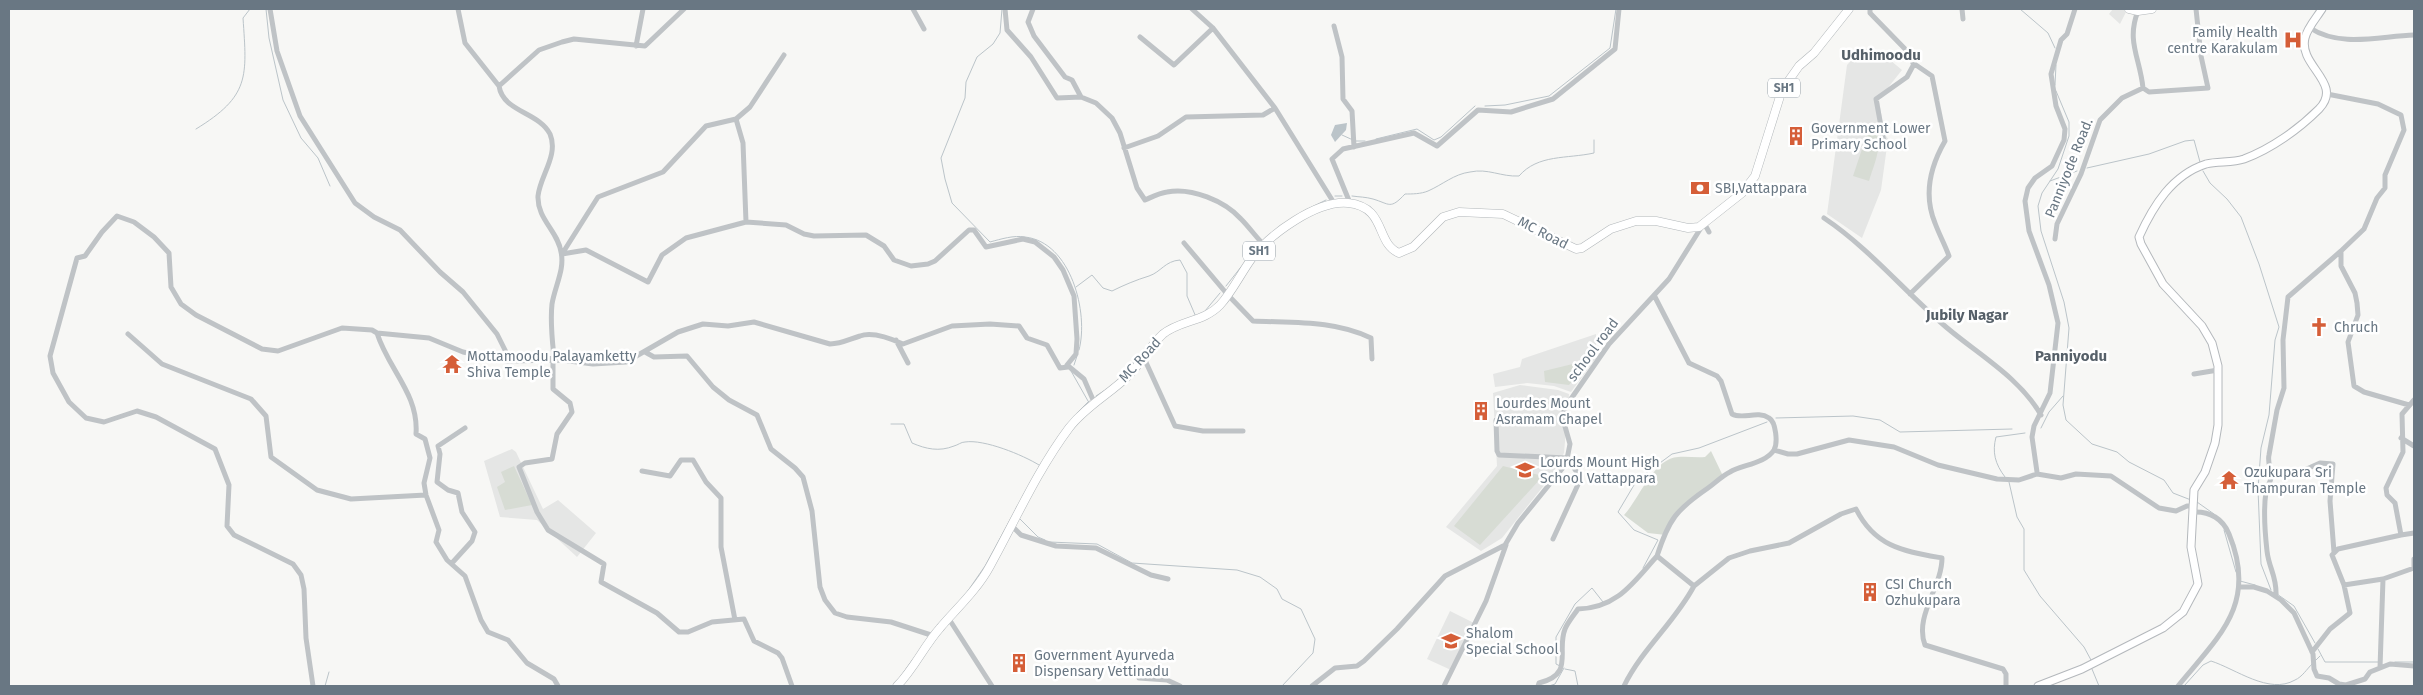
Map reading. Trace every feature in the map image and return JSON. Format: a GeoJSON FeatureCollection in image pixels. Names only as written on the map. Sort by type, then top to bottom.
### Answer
{"type":"FeatureCollection","features":[{"type":"Feature","properties":{"kind":"main road"},"geometry":{"type":"LineString","coordinates":[[2129,9],[2138,11],[2152,9]]}},
{"type":"Feature","properties":{"kind":"main road"},"geometry":{"type":"LineString","coordinates":[[2038,686],[2082,669],[2163,628],[2183,612],[2198,584],[2191,547],[2194,494],[2215,443],[2218,426],[2218,370],[2212,342],[2202,326],[2164,284],[2144,250],[2139,237],[2162,196],[2175,180],[2189,171],[2208,164],[2242,160],[2258,153],[2302,124],[2321,107],[2327,94],[2326,83],[2307,60],[2304,49],[2305,37],[2322,9]]}},
{"type":"Feature","properties":{"kind":"main road","name":"SH1"},"geometry":{"type":"LineString","coordinates":[[1704,223],[1724,205],[1742,193],[1755,176],[1782,90],[1799,66],[1814,53],[1846,10]]}},
{"type":"Feature","properties":{"kind":"main road","name":"MC Road"},"geometry":{"type":"LineString","coordinates":[[897,686],[934,636],[964,602],[989,568],[1037,475],[1079,416],[1128,376],[1164,334],[1212,312],[1253,256],[1264,245],[1298,220],[1325,205],[1350,203],[1369,211],[1377,219],[1388,246],[1399,253],[1413,247],[1443,217],[1459,212],[1503,214],[1542,230],[1571,248],[1576,249],[1582,248],[1611,229],[1636,221],[1656,221],[1688,228],[1699,227],[1704,223]]}},
{"type":"Feature","properties":{"kind":"street"},"geometry":{"type":"LineString","coordinates":[[270,9],[277,51],[300,116],[355,203],[374,217],[400,230],[440,272],[463,292],[496,334],[506,352],[507,360]]}},
{"type":"Feature","properties":{"kind":"street"},"geometry":{"type":"LineString","coordinates":[[458,9],[465,43],[499,86],[504,98],[515,108],[539,122],[550,135],[552,155],[541,186],[539,206],[548,227],[557,238],[562,254]]}},
{"type":"Feature","properties":{"kind":"street"},"geometry":{"type":"LineString","coordinates":[[636,46],[644,9]]}},
{"type":"Feature","properties":{"kind":"street"},"geometry":{"type":"LineString","coordinates":[[499,86],[539,50],[562,42],[574,39],[645,46],[684,9]]}},
{"type":"Feature","properties":{"kind":"street"},"geometry":{"type":"LineString","coordinates":[[913,9],[924,29]]}},
{"type":"Feature","properties":{"kind":"street"},"geometry":{"type":"LineString","coordinates":[[1005,9],[1007,30],[1031,57],[1057,98],[1081,97],[1103,108],[1120,133],[1136,188],[1145,200],[1167,192],[1191,193],[1207,198],[1225,205],[1241,218],[1264,245]]}},
{"type":"Feature","properties":{"kind":"street"},"geometry":{"type":"LineString","coordinates":[[1033,9],[1028,22],[1034,36],[1065,77],[1072,80],[1081,97]]}},
{"type":"Feature","properties":{"kind":"street"},"geometry":{"type":"LineString","coordinates":[[1192,9],[1213,28],[1276,108],[1334,204]]}},
{"type":"Feature","properties":{"kind":"street"},"geometry":{"type":"LineString","coordinates":[[1350,203],[1332,158],[1343,149],[1414,133],[1437,146],[1478,110],[1511,112],[1552,99],[1615,49],[1619,9]]}},
{"type":"Feature","properties":{"kind":"street"},"geometry":{"type":"LineString","coordinates":[[1870,9],[1870,13],[1908,52],[1913,62],[1913,69],[1907,77],[1876,99],[1885,148]]}},
{"type":"Feature","properties":{"kind":"street"},"geometry":{"type":"LineString","coordinates":[[1962,9],[1963,20]]}},
{"type":"Feature","properties":{"kind":"street"},"geometry":{"type":"LineString","coordinates":[[2037,474],[2032,437],[2034,426],[2041,414],[2053,378],[2058,323],[2049,285],[2029,231],[2025,201],[2028,188],[2035,178],[2052,166],[2064,140],[2065,129],[2056,106],[2051,74],[2061,40],[2067,34],[2075,9]]}},
{"type":"Feature","properties":{"kind":"street"},"geometry":{"type":"LineString","coordinates":[[2138,11],[2133,24],[2132,42],[2138,60],[2143,88],[2149,92],[2208,88],[2201,56],[2196,9]]}},
{"type":"Feature","properties":{"kind":"street"},"geometry":{"type":"LineString","coordinates":[[1334,26],[1342,57],[1343,99],[1352,111],[1354,147]]}},
{"type":"Feature","properties":{"kind":"street"},"geometry":{"type":"LineString","coordinates":[[1140,37],[1174,65],[1213,28]]}},
{"type":"Feature","properties":{"kind":"street"},"geometry":{"type":"LineString","coordinates":[[2310,28],[2321,35],[2368,41],[2414,35]]}},
{"type":"Feature","properties":{"kind":"street"},"geometry":{"type":"LineString","coordinates":[[546,360],[554,357],[550,322],[562,254],[598,197],[663,172],[706,126],[736,118],[750,106],[784,55]]}},
{"type":"Feature","properties":{"kind":"street"},"geometry":{"type":"LineString","coordinates":[[1910,294],[1949,256],[1935,223],[1929,196],[1930,172],[1945,141],[1945,136],[1939,117],[1932,76],[1913,62]]}},
{"type":"Feature","properties":{"kind":"street","name":"Panniyode Road."},"geometry":{"type":"LineString","coordinates":[[2055,239],[2057,224],[2081,174],[2100,120],[2122,98],[2143,88]]}},
{"type":"Feature","properties":{"kind":"street"},"geometry":{"type":"LineString","coordinates":[[2276,596],[2276,581],[2268,561],[2266,543],[2266,491],[2272,475],[2268,460],[2277,410],[2284,388],[2283,340],[2287,319],[2288,297],[2362,232],[2368,223],[2377,198],[2385,188],[2385,175],[2404,130],[2401,115],[2391,109],[2327,94]]}},
{"type":"Feature","properties":{"kind":"street"},"geometry":{"type":"LineString","coordinates":[[1124,148],[1158,136],[1186,117],[1263,115],[1276,108]]}},
{"type":"Feature","properties":{"kind":"street"},"geometry":{"type":"LineString","coordinates":[[736,118],[744,143],[746,222]]}},
{"type":"Feature","properties":{"kind":"street"},"geometry":{"type":"LineString","coordinates":[[313,686],[306,638],[304,589],[301,575],[293,564],[234,535],[227,526],[229,485],[215,449],[156,417],[137,411],[104,422],[86,418],[69,402],[53,373],[50,356],[77,258],[85,256],[102,232],[117,216],[134,222],[154,237],[169,252],[171,287],[181,304],[196,315],[262,349],[278,351],[342,328],[429,338],[463,352],[507,360],[553,360],[606,364],[626,362],[667,337],[698,325],[728,326],[754,322],[830,344],[837,344],[862,335],[896,340],[903,344],[910,343],[935,330],[952,326],[1014,324],[1021,329],[1027,338],[1047,345],[1060,368],[1074,369],[1084,379],[1094,402]]}},
{"type":"Feature","properties":{"kind":"street"},"geometry":{"type":"LineString","coordinates":[[1824,218],[1863,249],[1946,327],[2002,370],[2027,395],[2041,414]]}},
{"type":"Feature","properties":{"kind":"street"},"geometry":{"type":"LineString","coordinates":[[562,254],[586,250],[648,282],[662,255],[686,238],[746,222],[786,225],[804,234],[814,236],[866,235],[884,246],[894,260],[911,266],[928,264],[935,261],[968,230],[974,230],[986,246],[1023,239],[1035,242],[1054,257],[1063,270],[1074,296],[1077,349],[1067,365],[1068,368]]}},
{"type":"Feature","properties":{"kind":"street"},"geometry":{"type":"LineString","coordinates":[[1704,223],[1709,232]]}},
{"type":"Feature","properties":{"kind":"street","name":"school road"},"geometry":{"type":"LineString","coordinates":[[1568,458],[1570,444],[1564,423],[1564,409],[1609,344],[1669,280],[1704,223]]}},
{"type":"Feature","properties":{"kind":"street"},"geometry":{"type":"LineString","coordinates":[[1184,243],[1227,294],[1253,320],[1316,323],[1351,328],[1371,338],[1372,359]]}},
{"type":"Feature","properties":{"kind":"street"},"geometry":{"type":"LineString","coordinates":[[2341,251],[2341,266],[2355,292],[2358,303],[2358,315],[2348,342],[2354,386],[2364,392],[2409,405]]}},
{"type":"Feature","properties":{"kind":"street"},"geometry":{"type":"LineString","coordinates":[[1538,686],[1540,683],[1552,680],[1559,672],[1563,660],[1565,630],[1578,609],[1596,609],[1625,593],[1657,556],[1673,515],[1690,499],[1730,472],[1764,458],[1774,450],[1776,442],[1774,424],[1769,418],[1762,415],[1755,414],[1737,417],[1732,414],[1721,381],[1717,376],[1689,363],[1655,296]]}},
{"type":"Feature","properties":{"kind":"street"},"geometry":{"type":"LineString","coordinates":[[377,333],[397,375],[408,391],[417,419],[416,434],[425,439],[430,458],[424,483],[426,496],[439,530],[436,542],[447,560],[465,576],[481,620],[488,632],[508,640],[527,663],[554,679],[558,686]]}},
{"type":"Feature","properties":{"kind":"street"},"geometry":{"type":"LineString","coordinates":[[128,334],[162,364],[251,399],[266,416],[271,457],[317,490],[351,499],[426,496]]}},
{"type":"Feature","properties":{"kind":"street"},"geometry":{"type":"LineString","coordinates":[[896,340],[908,363]]}},
{"type":"Feature","properties":{"kind":"street"},"geometry":{"type":"LineString","coordinates":[[645,352],[654,357],[686,356],[713,387],[729,400],[757,415],[770,449],[795,468],[803,477],[812,511],[820,587],[825,600],[835,613],[847,617],[891,622],[934,636]]}},
{"type":"Feature","properties":{"kind":"street"},"geometry":{"type":"LineString","coordinates":[[1144,358],[1175,426],[1203,431],[1243,431]]}},
{"type":"Feature","properties":{"kind":"street"},"geometry":{"type":"LineString","coordinates":[[553,360],[553,389],[570,403],[572,412],[558,434],[552,459],[525,463],[519,467],[537,512],[548,530],[604,564],[601,582],[657,613],[679,632],[688,632],[712,622],[744,619],[754,641],[778,653],[782,658],[792,686]]}},
{"type":"Feature","properties":{"kind":"street"},"geometry":{"type":"LineString","coordinates":[[2194,374],[2218,370]]}},
{"type":"Feature","properties":{"kind":"street"},"geometry":{"type":"LineString","coordinates":[[2401,535],[2395,503],[2387,495],[2386,488],[2403,452],[2402,414],[2414,400]]}},
{"type":"Feature","properties":{"kind":"street"},"geometry":{"type":"LineString","coordinates":[[1496,420],[1497,450],[1500,456],[1568,458]]}},
{"type":"Feature","properties":{"kind":"street"},"geometry":{"type":"LineString","coordinates":[[452,563],[472,541],[475,532],[462,512],[458,493],[448,490],[437,482],[440,454],[438,446],[465,428]]}},
{"type":"Feature","properties":{"kind":"street"},"geometry":{"type":"LineString","coordinates":[[2402,438],[2414,446]]}},
{"type":"Feature","properties":{"kind":"street"},"geometry":{"type":"LineString","coordinates":[[1774,450],[1788,454],[1797,454],[1849,440],[1894,447],[1938,466],[1997,479],[2019,480],[2037,474],[2061,478],[2076,474],[2111,476],[2159,508],[2176,512],[2187,506],[2219,518],[2232,541],[2238,566],[2239,594],[2225,629],[2178,686]]}},
{"type":"Feature","properties":{"kind":"street"},"geometry":{"type":"LineString","coordinates":[[1553,539],[1574,489],[1581,478],[1568,458]]}},
{"type":"Feature","properties":{"kind":"street"},"geometry":{"type":"LineString","coordinates":[[1444,686],[1486,601],[1507,542],[1518,523],[1562,470],[1568,458]]}},
{"type":"Feature","properties":{"kind":"street"},"geometry":{"type":"LineString","coordinates":[[642,471],[670,476],[681,460],[693,460],[706,482],[721,498],[721,548],[735,620]]}},
{"type":"Feature","properties":{"kind":"street"},"geometry":{"type":"LineString","coordinates":[[2272,475],[2298,473],[2320,463],[2333,464],[2330,501],[2334,552],[2332,555],[2349,600],[2349,616],[2330,628],[2315,649],[2313,662],[2317,676],[2329,678],[2339,684],[2346,685],[2365,679],[2368,672],[2390,664],[2414,666]]}},
{"type":"Feature","properties":{"kind":"street"},"geometry":{"type":"LineString","coordinates":[[1624,686],[1645,653],[1682,608],[1694,586],[1729,558],[1750,551],[1789,543],[1841,514],[1856,509],[1864,526],[1893,546],[1906,552],[1942,558],[1942,568],[1928,604],[1924,622],[1922,639],[1925,645],[2003,669],[2006,674],[2006,686]]}},
{"type":"Feature","properties":{"kind":"street"},"geometry":{"type":"LineString","coordinates":[[1011,524],[1021,535],[1056,546],[1096,548],[1150,575],[1168,579]]}},
{"type":"Feature","properties":{"kind":"street"},"geometry":{"type":"LineString","coordinates":[[2334,552],[2338,549],[2414,533]]}},
{"type":"Feature","properties":{"kind":"street"},"geometry":{"type":"LineString","coordinates":[[1312,686],[1335,668],[1357,666],[1364,661],[1397,630],[1445,576],[1507,542]]}},
{"type":"Feature","properties":{"kind":"street"},"geometry":{"type":"LineString","coordinates":[[1657,556],[1694,586]]}},
{"type":"Feature","properties":{"kind":"street"},"geometry":{"type":"LineString","coordinates":[[2344,585],[2383,579],[2414,568],[2414,559]]}},
{"type":"Feature","properties":{"kind":"street"},"geometry":{"type":"LineString","coordinates":[[2380,668],[2383,579]]}},
{"type":"Feature","properties":{"kind":"street"},"geometry":{"type":"LineString","coordinates":[[2239,587],[2254,587],[2276,596],[2295,614],[2315,649]]}},
{"type":"Feature","properties":{"kind":"street"},"geometry":{"type":"LineString","coordinates":[[948,619],[992,686]]}},
{"type":"Feature","properties":{"kind":"street"},"geometry":{"type":"LineString","coordinates":[[1139,678],[1167,680],[1180,686]]}},
{"type":"Feature","properties":{"kind":"shaded area"},"geometry":{"type":"Polygon","coordinates":[[[2113,9],[2124,9],[2126,12],[2120,24],[2109,14],[2113,9]]]}},
{"type":"Feature","properties":{"kind":"shaded area"},"geometry":{"type":"Polygon","coordinates":[[[1863,48],[1884,55],[1902,70],[1879,99],[1884,133],[1888,139],[1881,190],[1862,238],[1827,214],[1847,65],[1863,48]]]}},
{"type":"Feature","properties":{"kind":"shaded area"},"geometry":{"type":"Polygon","coordinates":[[[1871,122],[1878,136],[1879,143],[1869,181],[1853,176],[1871,122]]]}},
{"type":"Feature","properties":{"kind":"shaded area"},"geometry":{"type":"Polygon","coordinates":[[[1347,123],[1346,130],[1335,142],[1331,135],[1335,125],[1347,123]]]}},
{"type":"Feature","properties":{"kind":"shaded area"},"geometry":{"type":"Polygon","coordinates":[[[1596,334],[1596,358],[1571,392],[1554,386],[1527,383],[1495,387],[1493,374],[1520,367],[1522,359],[1596,334]]]}},
{"type":"Feature","properties":{"kind":"shaded area"},"geometry":{"type":"Polygon","coordinates":[[[1589,360],[1569,385],[1545,382],[1544,371],[1589,360]]]}},
{"type":"Feature","properties":{"kind":"shaded area","name":"Lourds Mount High School Vattappara"},"geometry":{"type":"Polygon","coordinates":[[[1520,385],[1558,390],[1569,394],[1564,453],[1553,474],[1502,538],[1481,551],[1446,527],[1497,466],[1493,393],[1520,385]]]}},
{"type":"Feature","properties":{"kind":"shaded area"},"geometry":{"type":"Polygon","coordinates":[[[512,449],[516,452],[543,509],[558,500],[596,533],[577,557],[537,520],[500,517],[484,461],[512,449]]]}},
{"type":"Feature","properties":{"kind":"shaded area"},"geometry":{"type":"Polygon","coordinates":[[[1711,451],[1723,476],[1681,509],[1666,535],[1648,533],[1624,515],[1648,480],[1662,464],[1669,459],[1678,457],[1705,457],[1711,451]]]}},
{"type":"Feature","properties":{"kind":"shaded area"},"geometry":{"type":"Polygon","coordinates":[[[514,466],[532,505],[505,510],[497,487],[505,482],[501,472],[514,466]]]}},
{"type":"Feature","properties":{"kind":"shaded area"},"geometry":{"type":"Polygon","coordinates":[[[1503,466],[1543,476],[1480,545],[1454,526],[1503,466]]]}},
{"type":"Feature","properties":{"kind":"shaded area","name":"Shalom Special School"},"geometry":{"type":"Polygon","coordinates":[[[1450,611],[1474,623],[1451,670],[1427,659],[1450,611]]]}},
{"type":"Feature","properties":{"kind":"waterway"},"geometry":{"type":"LineString","coordinates":[[196,129],[227,106],[236,95],[244,70],[243,18],[250,9]]}},
{"type":"Feature","properties":{"kind":"waterway"},"geometry":{"type":"LineString","coordinates":[[266,9],[269,38],[283,100],[301,138],[318,158],[330,186]]}},
{"type":"Feature","properties":{"kind":"waterway"},"geometry":{"type":"LineString","coordinates":[[1002,9],[1000,33],[993,44],[977,57],[966,82],[965,98],[941,158],[945,179],[952,203],[990,242],[1025,237],[1041,242],[1054,252],[1065,265],[1073,282],[1081,317],[1079,350]]}},
{"type":"Feature","properties":{"kind":"waterway"},"geometry":{"type":"LineString","coordinates":[[1485,106],[1505,105],[1549,96],[1610,48],[1616,9]]}},
{"type":"Feature","properties":{"kind":"waterway"},"geometry":{"type":"LineString","coordinates":[[2020,9],[2048,33],[2055,48]]}},
{"type":"Feature","properties":{"kind":"waterway"},"geometry":{"type":"LineString","coordinates":[[2055,85],[2056,65]]}},
{"type":"Feature","properties":{"kind":"waterway"},"geometry":{"type":"LineString","coordinates":[[2056,91],[2069,122],[2069,136],[2058,169],[2042,193],[2038,206],[2041,231],[2064,302],[2069,328],[2063,405],[2066,420],[2092,444],[2117,452],[2129,462],[2164,480],[2173,493],[2191,500]]}},
{"type":"Feature","properties":{"kind":"waterway"},"geometry":{"type":"LineString","coordinates":[[1376,139],[1417,129],[1434,140],[1441,137],[1475,106]]}},
{"type":"Feature","properties":{"kind":"waterway"},"geometry":{"type":"LineString","coordinates":[[1342,135],[1353,140]]}},
{"type":"Feature","properties":{"kind":"waterway"},"geometry":{"type":"LineString","coordinates":[[1352,196],[1393,204],[1405,194],[1425,192],[1464,173],[1483,171],[1519,176],[1535,164],[1544,161],[1594,153],[1594,140]]}},
{"type":"Feature","properties":{"kind":"waterway"},"geometry":{"type":"LineString","coordinates":[[2087,168],[2149,154],[2185,141],[2194,140],[2200,162]]}},
{"type":"Feature","properties":{"kind":"waterway"},"geometry":{"type":"LineString","coordinates":[[1356,141],[1365,141]]}},
{"type":"Feature","properties":{"kind":"waterway"},"geometry":{"type":"LineString","coordinates":[[2050,181],[2077,171]]}},
{"type":"Feature","properties":{"kind":"waterway"},"geometry":{"type":"LineString","coordinates":[[2203,171],[2210,183],[2227,199],[2241,217],[2259,264],[2279,327],[2275,340],[2269,415],[2261,448],[2258,489],[2261,564],[2271,590]]}},
{"type":"Feature","properties":{"kind":"waterway"},"geometry":{"type":"LineString","coordinates":[[1335,196],[1342,196]]}},
{"type":"Feature","properties":{"kind":"waterway"},"geometry":{"type":"LineString","coordinates":[[1304,211],[1326,200]]}},
{"type":"Feature","properties":{"kind":"waterway"},"geometry":{"type":"LineString","coordinates":[[1076,287],[1092,275],[1103,288],[1112,291],[1153,274],[1171,262],[1180,260],[1187,273],[1187,296],[1196,317]]}},
{"type":"Feature","properties":{"kind":"waterway"},"geometry":{"type":"LineString","coordinates":[[1226,286],[1241,267]]}},
{"type":"Feature","properties":{"kind":"waterway"},"geometry":{"type":"LineString","coordinates":[[1205,311],[1220,293]]}},
{"type":"Feature","properties":{"kind":"waterway"},"geometry":{"type":"LineString","coordinates":[[1117,381],[1150,342]]}},
{"type":"Feature","properties":{"kind":"waterway"},"geometry":{"type":"LineString","coordinates":[[1074,365],[1077,356]]}},
{"type":"Feature","properties":{"kind":"waterway"},"geometry":{"type":"LineString","coordinates":[[1071,371],[1088,401]]}},
{"type":"Feature","properties":{"kind":"waterway"},"geometry":{"type":"LineString","coordinates":[[1096,396],[1110,387]]}},
{"type":"Feature","properties":{"kind":"waterway"},"geometry":{"type":"LineString","coordinates":[[2041,428],[2049,412],[2063,396]]}},
{"type":"Feature","properties":{"kind":"waterway"},"geometry":{"type":"LineString","coordinates":[[1077,413],[1089,401]]}},
{"type":"Feature","properties":{"kind":"waterway"},"geometry":{"type":"LineString","coordinates":[[1776,418],[1853,416],[1880,420],[1900,432],[2012,429]]}},
{"type":"Feature","properties":{"kind":"waterway"},"geometry":{"type":"LineString","coordinates":[[1643,568],[1658,540],[1634,530],[1618,512],[1637,480],[1672,454],[1699,448],[1767,422]]}},
{"type":"Feature","properties":{"kind":"waterway"},"geometry":{"type":"LineString","coordinates":[[891,424],[904,424],[912,443],[922,447],[938,449],[948,448],[964,442],[982,443],[1014,453],[1039,465]]}},
{"type":"Feature","properties":{"kind":"waterway"},"geometry":{"type":"LineString","coordinates":[[2005,477],[1995,458],[1996,437],[2025,433]]}},
{"type":"Feature","properties":{"kind":"waterway"},"geometry":{"type":"LineString","coordinates":[[963,598],[985,566],[1041,463]]}},
{"type":"Feature","properties":{"kind":"waterway"},"geometry":{"type":"LineString","coordinates":[[2009,482],[2017,517],[2024,529],[2024,570],[2040,596],[2084,647],[2091,660]]}},
{"type":"Feature","properties":{"kind":"waterway"},"geometry":{"type":"LineString","coordinates":[[2197,502],[2214,514]]}},
{"type":"Feature","properties":{"kind":"waterway"},"geometry":{"type":"LineString","coordinates":[[1020,519],[1038,537],[1045,540]]}},
{"type":"Feature","properties":{"kind":"waterway"},"geometry":{"type":"LineString","coordinates":[[2224,530],[2236,572]]}},
{"type":"Feature","properties":{"kind":"waterway"},"geometry":{"type":"LineString","coordinates":[[1049,542],[1097,544],[1132,563],[1237,570],[1260,577],[1277,589],[1282,599],[1301,609],[1315,639],[1313,653],[1282,686]]}},
{"type":"Feature","properties":{"kind":"waterway"},"geometry":{"type":"LineString","coordinates":[[2240,581],[2255,585]]}},
{"type":"Feature","properties":{"kind":"waterway"},"geometry":{"type":"LineString","coordinates":[[1560,666],[1556,664],[1556,637],[1575,604],[1592,588],[1603,602]]}},
{"type":"Feature","properties":{"kind":"waterway"},"geometry":{"type":"LineString","coordinates":[[2277,594],[2294,606],[2315,643]]}},
{"type":"Feature","properties":{"kind":"waterway"},"geometry":{"type":"LineString","coordinates":[[2318,649],[2325,662],[2379,662]]}},
{"type":"Feature","properties":{"kind":"waterway"},"geometry":{"type":"LineString","coordinates":[[2315,661],[2320,656]]}},
{"type":"Feature","properties":{"kind":"waterway"},"geometry":{"type":"LineString","coordinates":[[898,680],[913,659]]}},
{"type":"Feature","properties":{"kind":"waterway"},"geometry":{"type":"LineString","coordinates":[[2184,686],[2203,665],[2211,661],[2253,679],[2274,684],[2285,684],[2298,679],[2312,664]]}},
{"type":"Feature","properties":{"kind":"waterway"},"geometry":{"type":"LineString","coordinates":[[2395,662],[2414,662]]}},
{"type":"Feature","properties":{"kind":"waterway"},"geometry":{"type":"LineString","coordinates":[[1549,686],[1555,684],[1564,668]]}},
{"type":"Feature","properties":{"kind":"waterway"},"geometry":{"type":"LineString","coordinates":[[1565,669],[1575,671],[1578,686]]}},
{"type":"Feature","properties":{"kind":"waterway"},"geometry":{"type":"LineString","coordinates":[[2092,669],[2099,686]]}},
{"type":"Feature","properties":{"kind":"waterway"},"geometry":{"type":"LineString","coordinates":[[325,686],[329,672]]}},
{"type":"Feature","properties":{"kind":"place","name":"Family Health centre Karakulam"},"geometry":{"type":"Point","coordinates":[2293,40]}},
{"type":"Feature","properties":{"kind":"place","name":"Government Lower Primary School"},"geometry":{"type":"Point","coordinates":[1796,136]}},
{"type":"Feature","properties":{"kind":"place","name":"SBI,Vattappara"},"geometry":{"type":"Point","coordinates":[1700,188]}},
{"type":"Feature","properties":{"kind":"place","name":"Chruch"},"geometry":{"type":"Point","coordinates":[2319,327]}},
{"type":"Feature","properties":{"kind":"place","name":"Mottamoodu Palayamketty Shiva Temple"},"geometry":{"type":"Point","coordinates":[452,364]}},
{"type":"Feature","properties":{"kind":"place","name":"Lourdes Mount Asramam Chapel"},"geometry":{"type":"Point","coordinates":[1481,411]}},
{"type":"Feature","properties":{"kind":"place","name":"Lourds Mount High School Vattappara"},"geometry":{"type":"Point","coordinates":[1525,470]}},
{"type":"Feature","properties":{"kind":"place","name":"Ozukupara Sri Thampuran Temple"},"geometry":{"type":"Point","coordinates":[2229,480]}},
{"type":"Feature","properties":{"kind":"place","name":"CSI Church Ozhukupara"},"geometry":{"type":"Point","coordinates":[1870,592]}},
{"type":"Feature","properties":{"kind":"place","name":"Shalom Special School"},"geometry":{"type":"Point","coordinates":[1451,641]}},
{"type":"Feature","properties":{"kind":"place","name":"Government Ayurveda Dispensary Vettinadu"},"geometry":{"type":"Point","coordinates":[1019,663]}},
{"type":"Feature","properties":{"kind":"district","name":"Udhimoodu"},"geometry":{"type":"Point","coordinates":[1881,55]}},
{"type":"Feature","properties":{"kind":"district","name":"Jubily Nagar"},"geometry":{"type":"Point","coordinates":[1967,315]}},
{"type":"Feature","properties":{"kind":"district","name":"Panniyodu"},"geometry":{"type":"Point","coordinates":[2071,356]}}]}
